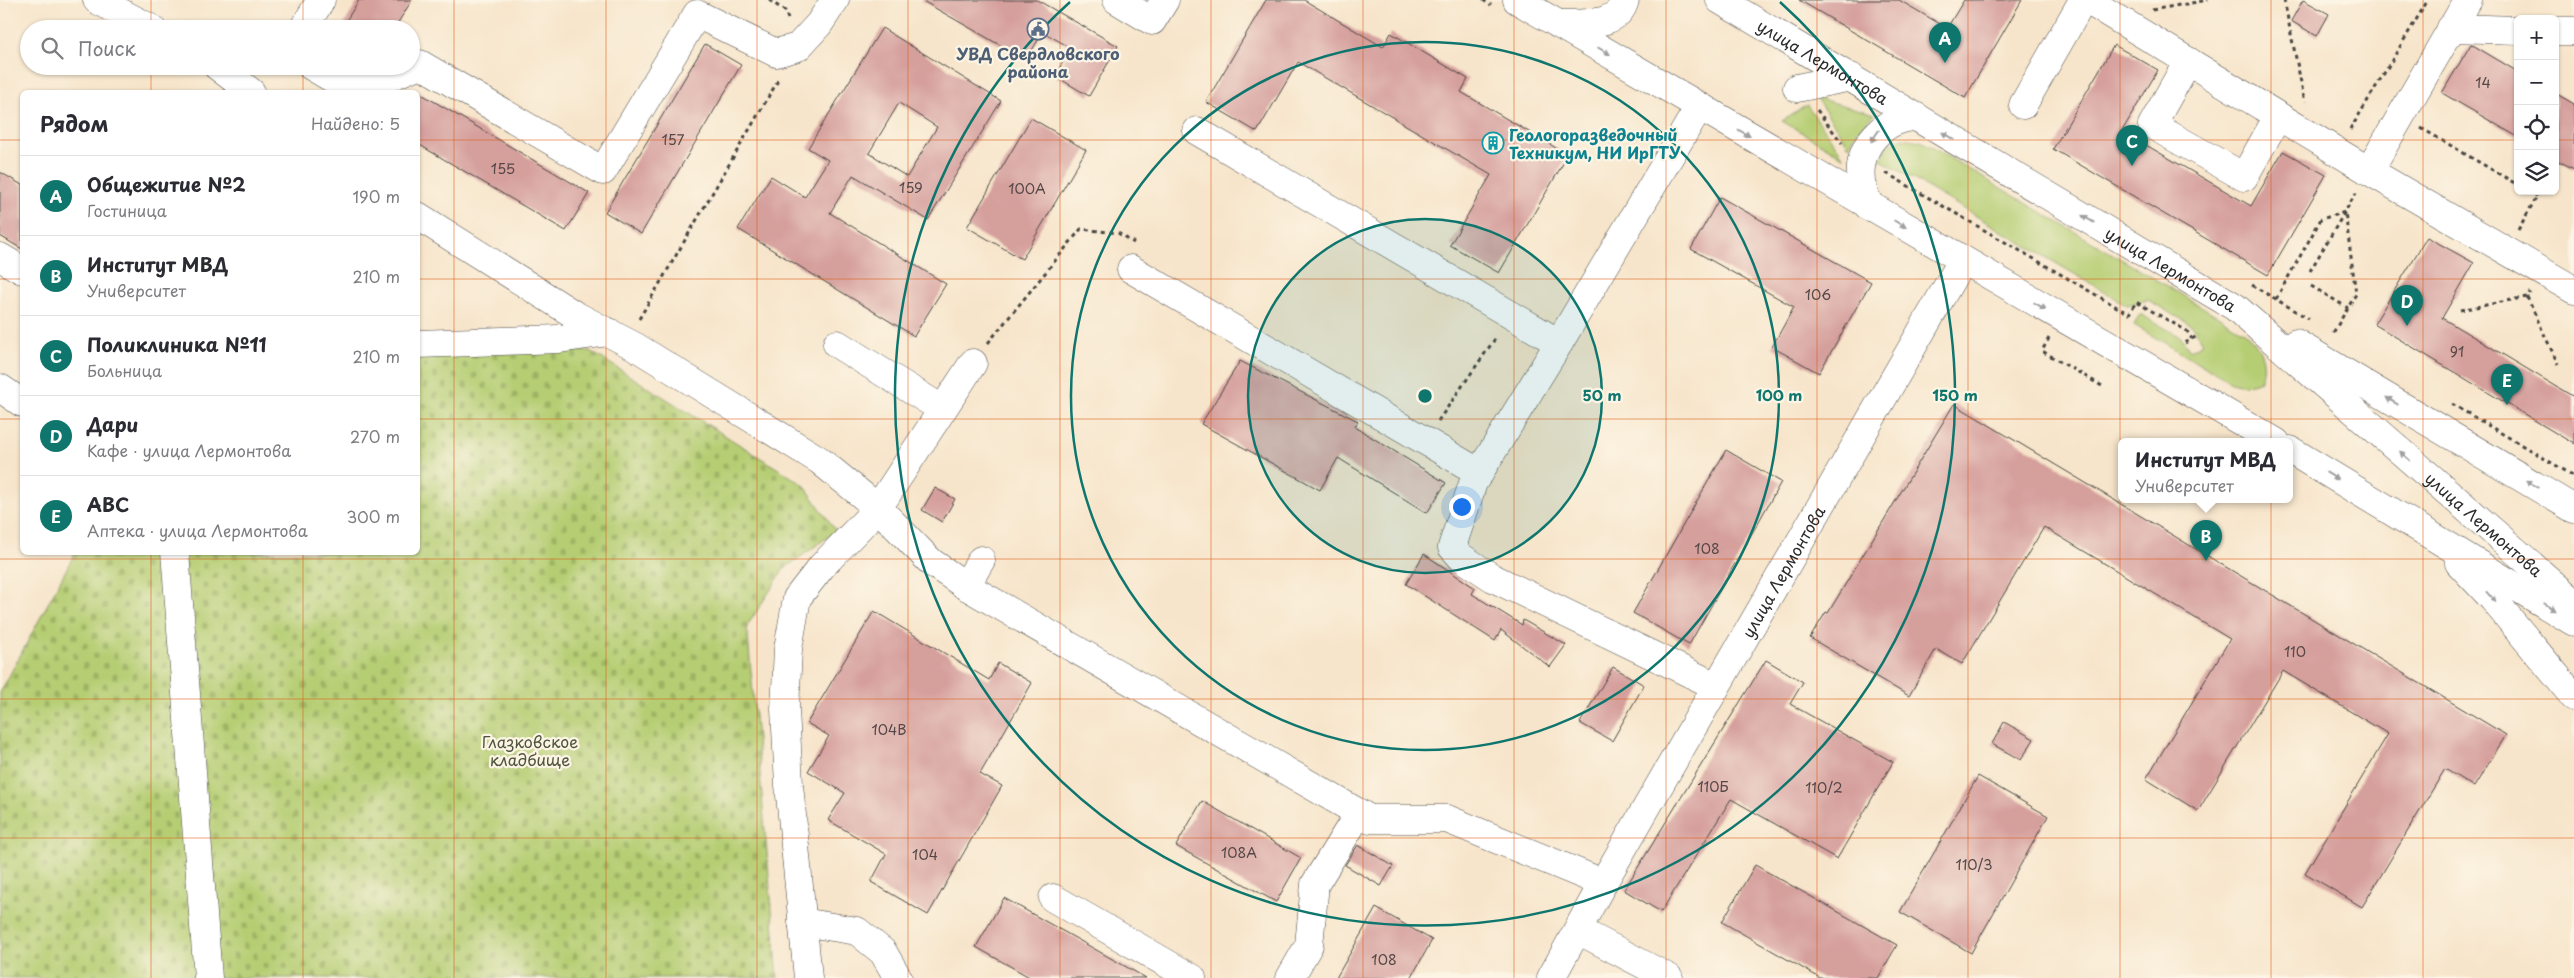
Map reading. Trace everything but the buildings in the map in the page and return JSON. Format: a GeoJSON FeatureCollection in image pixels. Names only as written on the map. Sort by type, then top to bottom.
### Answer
{"type":"FeatureCollection","features":[{"type":"Feature","properties":{"kind":"main road"},"geometry":{"type":"LineString","coordinates":[[97,0],[135,20]]}},
{"type":"Feature","properties":{"kind":"main road"},"geometry":{"type":"LineString","coordinates":[[309,20],[321,0]]}},
{"type":"Feature","properties":{"kind":"main road"},"geometry":{"type":"LineString","coordinates":[[420,64],[604,172],[697,14],[776,53],[798,47],[819,24],[835,0]]}},
{"type":"Feature","properties":{"kind":"main road"},"geometry":{"type":"LineString","coordinates":[[1117,0],[1152,21],[1165,0]]}},
{"type":"Feature","properties":{"kind":"main road"},"geometry":{"type":"LineString","coordinates":[[1517,0],[1962,261],[2269,438]]}},
{"type":"Feature","properties":{"kind":"main road"},"geometry":{"type":"LineString","coordinates":[[1558,24],[1606,21],[1616,17],[1623,9],[1625,0]]}},
{"type":"Feature","properties":{"kind":"main road","name":"улица Лермонтова"},"geometry":{"type":"LineString","coordinates":[[1720,0],[2235,307],[2574,602]]}},
{"type":"Feature","properties":{"kind":"main road"},"geometry":{"type":"LineString","coordinates":[[2023,105],[2083,0]]}},
{"type":"Feature","properties":{"kind":"main road"},"geometry":{"type":"LineString","coordinates":[[2087,0],[2369,171],[2574,290]]}},
{"type":"Feature","properties":{"kind":"main road"},"geometry":{"type":"LineString","coordinates":[[2369,171],[2468,0]]}},
{"type":"Feature","properties":{"kind":"main road"},"geometry":{"type":"LineString","coordinates":[[2451,28],[2514,30]]}},
{"type":"Feature","properties":{"kind":"main road"},"geometry":{"type":"LineString","coordinates":[[2559,31],[2574,31]]}},
{"type":"Feature","properties":{"kind":"main road"},"geometry":{"type":"LineString","coordinates":[[2188,61],[2152,124],[2244,177],[2278,116]]}},
{"type":"Feature","properties":{"kind":"main road"},"geometry":{"type":"LineString","coordinates":[[229,75],[248,90]]}},
{"type":"Feature","properties":{"kind":"main road"},"geometry":{"type":"LineString","coordinates":[[326,75],[345,86],[383,80],[395,75]]}},
{"type":"Feature","properties":{"kind":"main road"},"geometry":{"type":"LineString","coordinates":[[1798,88],[1851,77]]}},
{"type":"Feature","properties":{"kind":"main road"},"geometry":{"type":"LineString","coordinates":[[1698,107],[1559,343],[1473,483],[1452,547],[1461,557],[1493,578],[1716,686]]}},
{"type":"Feature","properties":{"kind":"main road"},"geometry":{"type":"LineString","coordinates":[[1869,206],[1861,182],[1861,168],[1867,148],[1878,130],[1902,117],[1917,117]]}},
{"type":"Feature","properties":{"kind":"main road"},"geometry":{"type":"LineString","coordinates":[[1197,131],[1559,343]]}},
{"type":"Feature","properties":{"kind":"main road"},"geometry":{"type":"LineString","coordinates":[[420,217],[575,315],[617,337],[819,460],[878,508],[931,562],[966,586],[1359,813],[1370,818],[1447,819],[1603,884]]}},
{"type":"Feature","properties":{"kind":"main road"},"geometry":{"type":"LineString","coordinates":[[1133,256],[1480,472]]}},
{"type":"Feature","properties":{"kind":"main road"},"geometry":{"type":"LineString","coordinates":[[0,257],[20,269]]}},
{"type":"Feature","properties":{"kind":"main road","name":"улица Лермонтова"},"geometry":{"type":"LineString","coordinates":[[1552,978],[1603,884],[1716,686],[1962,261]]}},
{"type":"Feature","properties":{"kind":"main road"},"geometry":{"type":"LineString","coordinates":[[2235,307],[2574,508]]}},
{"type":"Feature","properties":{"kind":"main road"},"geometry":{"type":"LineString","coordinates":[[420,344],[617,337]]}},
{"type":"Feature","properties":{"kind":"main road"},"geometry":{"type":"LineString","coordinates":[[837,344],[942,409]]}},
{"type":"Feature","properties":{"kind":"main road"},"geometry":{"type":"LineString","coordinates":[[808,978],[789,785],[785,710],[788,649],[797,598],[822,566],[878,508],[973,363]]}},
{"type":"Feature","properties":{"kind":"main road"},"geometry":{"type":"LineString","coordinates":[[0,388],[20,402]]}},
{"type":"Feature","properties":{"kind":"main road","name":"улица Лермонтова"},"geometry":{"type":"LineString","coordinates":[[2293,452],[2574,622]]}},
{"type":"Feature","properties":{"kind":"main road"},"geometry":{"type":"LineString","coordinates":[[2434,537],[2493,599],[2574,697]]}},
{"type":"Feature","properties":{"kind":"main road"},"geometry":{"type":"LineString","coordinates":[[175,555],[208,978]]}},
{"type":"Feature","properties":{"kind":"main road"},"geometry":{"type":"LineString","coordinates":[[966,586],[981,560]]}},
{"type":"Feature","properties":{"kind":"main road"},"geometry":{"type":"LineString","coordinates":[[1290,978],[1309,945],[1315,884],[1359,813]]}},
{"type":"Feature","properties":{"kind":"main road"},"geometry":{"type":"LineString","coordinates":[[1053,898],[1192,978]]}},
{"type":"Feature","properties":{"kind":"main road"},"geometry":{"type":"LineString","coordinates":[[802,922],[857,931],[883,952],[898,978]]}},
{"type":"Feature","properties":{"kind":"main road"},"geometry":{"type":"LineString","coordinates":[[1578,930],[1669,978]]}},
{"type":"Feature","properties":{"kind":"path"},"geometry":{"type":"LineString","coordinates":[[617,337],[798,47],[785,11],[768,0]]}},
{"type":"Feature","properties":{"kind":"path"},"geometry":{"type":"LineString","coordinates":[[2130,26],[2138,13],[2208,0]]}},
{"type":"Feature","properties":{"kind":"path"},"geometry":{"type":"LineString","coordinates":[[2284,0],[2306,107]]}},
{"type":"Feature","properties":{"kind":"path"},"geometry":{"type":"LineString","coordinates":[[2337,151],[2428,0]]}},
{"type":"Feature","properties":{"kind":"path"},"geometry":{"type":"LineString","coordinates":[[1798,88],[1811,102],[1842,145]]}},
{"type":"Feature","properties":{"kind":"path"},"geometry":{"type":"LineString","coordinates":[[2400,116],[2514,183]]}},
{"type":"Feature","properties":{"kind":"path"},"geometry":{"type":"LineString","coordinates":[[1880,170],[2129,314],[2136,302],[2187,331],[2192,339]]}},
{"type":"Feature","properties":{"kind":"path"},"geometry":{"type":"LineString","coordinates":[[2310,271],[2369,171]]}},
{"type":"Feature","properties":{"kind":"path"},"geometry":{"type":"LineString","coordinates":[[2507,250],[2537,196]]}},
{"type":"Feature","properties":{"kind":"path"},"geometry":{"type":"LineString","coordinates":[[2276,300],[2321,219],[2345,212]]}},
{"type":"Feature","properties":{"kind":"path"},"geometry":{"type":"LineString","coordinates":[[2333,333],[2356,294],[2345,212]]}},
{"type":"Feature","properties":{"kind":"path"},"geometry":{"type":"LineString","coordinates":[[973,363],[1081,228],[1118,233],[1133,256]]}},
{"type":"Feature","properties":{"kind":"path"},"geometry":{"type":"LineString","coordinates":[[2460,310],[2527,297],[2534,285]]}},
{"type":"Feature","properties":{"kind":"path"},"geometry":{"type":"LineString","coordinates":[[2311,286],[2348,308]]}},
{"type":"Feature","properties":{"kind":"path"},"geometry":{"type":"LineString","coordinates":[[2527,297],[2558,364]]}},
{"type":"Feature","properties":{"kind":"path"},"geometry":{"type":"LineString","coordinates":[[1437,422],[1512,315]]}},
{"type":"Feature","properties":{"kind":"path"},"geometry":{"type":"LineString","coordinates":[[2185,343],[2198,335]]}},
{"type":"Feature","properties":{"kind":"path"},"geometry":{"type":"LineString","coordinates":[[2052,358],[2102,386]]}},
{"type":"Feature","properties":{"kind":"green space"},"geometry":{"type":"Polygon","coordinates":[[[1816,98],[1875,114],[1859,129],[1849,146],[1816,98]]]}},
{"type":"Feature","properties":{"kind":"green space"},"geometry":{"type":"Polygon","coordinates":[[[1807,105],[1844,157],[1782,121],[1807,105]]]}},
{"type":"Feature","properties":{"kind":"green space"},"geometry":{"type":"Polygon","coordinates":[[[1902,138],[1921,141],[2243,331],[2254,341],[2261,353],[2263,374],[2260,381],[2252,384],[2231,382],[2134,325],[2140,314],[2181,337],[2190,350],[2203,343],[2193,326],[2148,300],[2127,305],[1881,160],[1888,145],[1902,138]]]}},
{"type":"Feature","properties":{"kind":"green space","name":"Глазковское кладбище"},"geometry":{"type":"Polygon","coordinates":[[[590,351],[804,485],[836,531],[784,569],[747,626],[778,978],[0,978],[0,693],[74,555],[420,555],[420,353],[590,351]]]}},
{"type":"Feature","properties":{"kind":"place","name":"УВД Свердловского района"},"geometry":{"type":"Point","coordinates":[1038,29]}},
{"type":"Feature","properties":{"kind":"place","name":"Общежитие №2"},"geometry":{"type":"Point","coordinates":[1945,63]}},
{"type":"Feature","properties":{"kind":"place","name":"Геологоразведочный Техникум, НИ ИрГТУ"},"geometry":{"type":"Point","coordinates":[1493,143]}},
{"type":"Feature","properties":{"kind":"place","name":"Поликлиника №11"},"geometry":{"type":"Point","coordinates":[2132,166]}},
{"type":"Feature","properties":{"kind":"place","name":"Дари"},"geometry":{"type":"Point","coordinates":[2407,326]}},
{"type":"Feature","properties":{"kind":"place","name":"ABC"},"geometry":{"type":"Point","coordinates":[2507,405]}},
{"type":"Feature","properties":{"kind":"place","name":"Институт МВД"},"geometry":{"type":"Point","coordinates":[2206,561]}}]}
